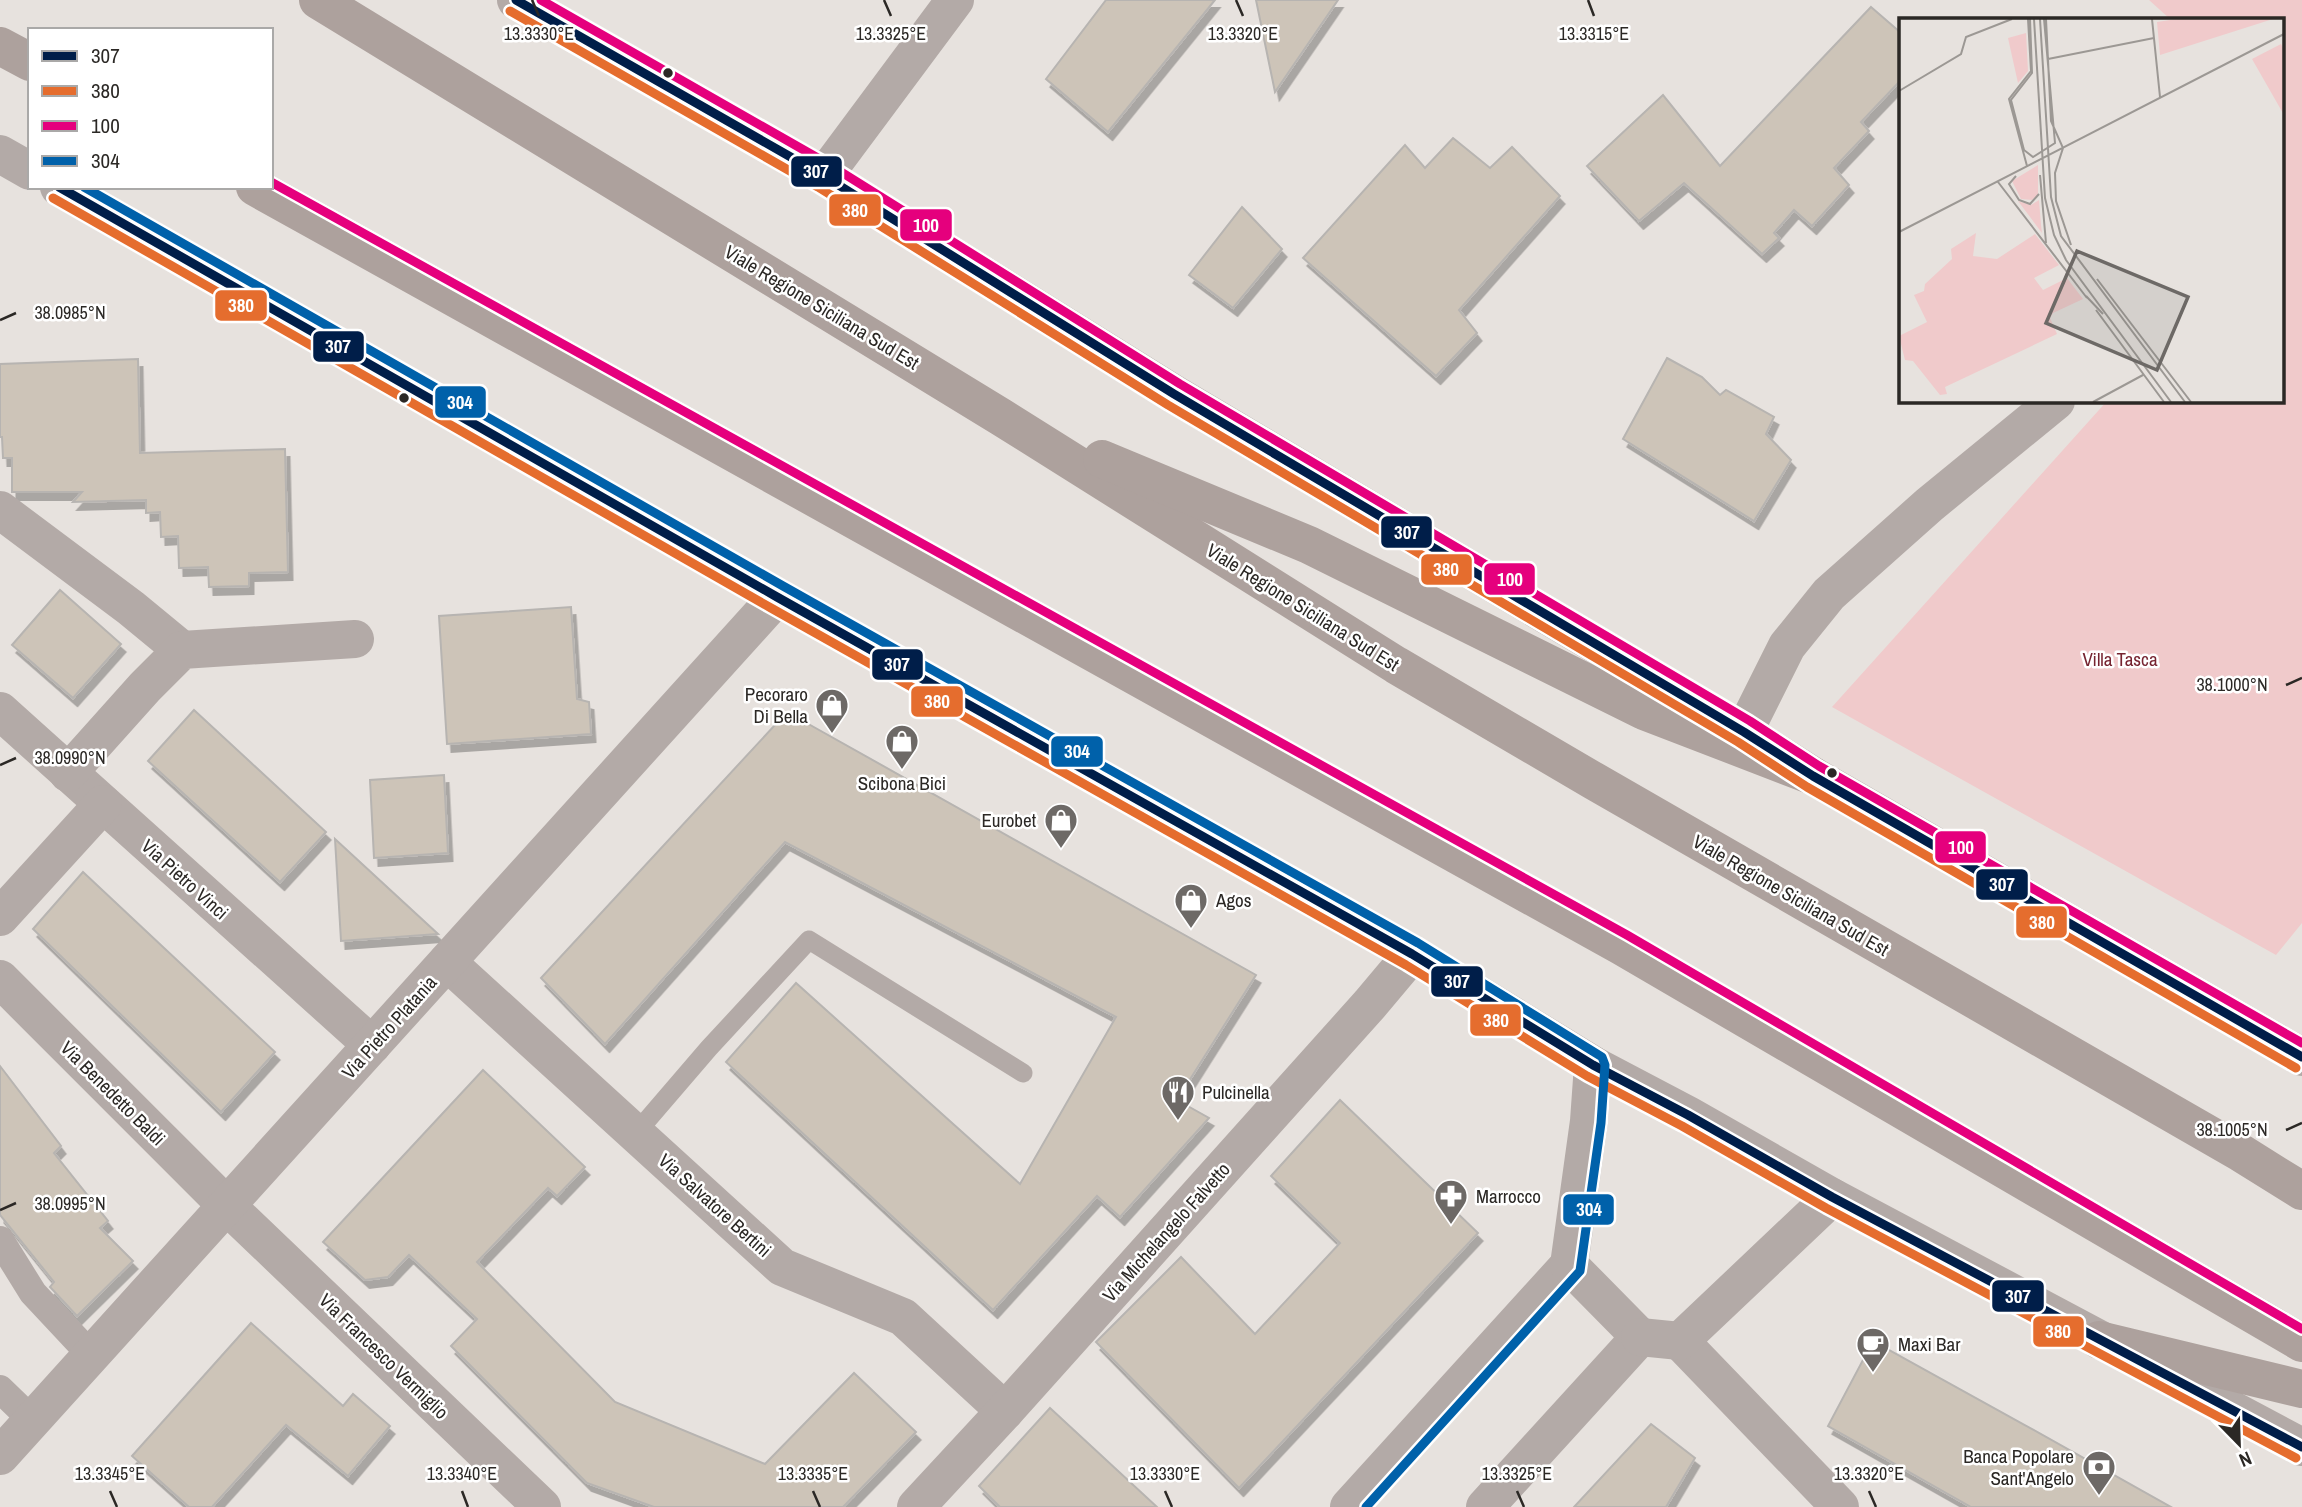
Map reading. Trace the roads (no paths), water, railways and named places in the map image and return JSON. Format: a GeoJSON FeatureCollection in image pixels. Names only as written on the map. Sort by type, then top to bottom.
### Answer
{"type":"FeatureCollection","features":[{"type":"Feature","properties":{"kind":"main road","name":"Viale Regione Siciliana Sud Est"},"geometry":{"type":"LineString","coordinates":[[318,0],[1001,417],[1396,665],[2241,1153],[2302,1191]]}},
{"type":"Feature","properties":{"kind":"main road"},"geometry":{"type":"LineString","coordinates":[[0,46],[28,61]]}},
{"type":"Feature","properties":{"kind":"main road"},"geometry":{"type":"LineString","coordinates":[[259,189],[1621,946],[2302,1343]]}},
{"type":"Feature","properties":{"kind":"main road"},"geometry":{"type":"LineString","coordinates":[[1001,417],[1309,545],[1644,711],[1813,776]]}},
{"type":"Feature","properties":{"kind":"main road"},"geometry":{"type":"LineString","coordinates":[[2099,1340],[2302,1389]]}},
{"type":"Feature","properties":{"kind":"street"},"geometry":{"type":"LineString","coordinates":[[516,0],[824,176],[1174,394],[1744,732],[1813,776],[2302,1057]]}},
{"type":"Feature","properties":{"kind":"street"},"geometry":{"type":"LineString","coordinates":[[824,176],[955,0]]}},
{"type":"Feature","properties":{"kind":"street"},"geometry":{"type":"LineString","coordinates":[[0,154],[28,170]]}},
{"type":"Feature","properties":{"kind":"street"},"geometry":{"type":"LineString","coordinates":[[63,189],[777,597],[1412,954],[1593,1065],[1688,1115],[1832,1197],[2099,1340],[2237,1410],[2302,1447]]}},
{"type":"Feature","properties":{"kind":"street"},"geometry":{"type":"LineString","coordinates":[[1744,732],[1787,646],[1829,594],[1929,505],[2055,402]]}},
{"type":"Feature","properties":{"kind":"street"},"geometry":{"type":"LineString","coordinates":[[0,510],[131,608],[182,650]]}},
{"type":"Feature","properties":{"kind":"street","name":"Via Pietro Platania"},"geometry":{"type":"LineString","coordinates":[[0,1456],[777,597]]}},
{"type":"Feature","properties":{"kind":"street"},"geometry":{"type":"LineString","coordinates":[[68,774],[145,687],[182,650],[355,639]]}},
{"type":"Feature","properties":{"kind":"street","name":"Via Pietro Vinci"},"geometry":{"type":"LineString","coordinates":[[0,711],[372,1045]]}},
{"type":"Feature","properties":{"kind":"street"},"geometry":{"type":"LineString","coordinates":[[0,917],[103,804]]}},
{"type":"Feature","properties":{"kind":"street","name":"Via Michelangelo Falvetto"},"geometry":{"type":"LineString","coordinates":[[916,1507],[1005,1411],[1412,954]]}},
{"type":"Feature","properties":{"kind":"street","name":"Via Salvatore Bertini"},"geometry":{"type":"LineString","coordinates":[[447,962],[782,1267],[903,1317],[1005,1411]]}},
{"type":"Feature","properties":{"kind":"street","name":"Via Benedetto Baldi"},"geometry":{"type":"LineString","coordinates":[[0,979],[227,1206]]}},
{"type":"Feature","properties":{"kind":"street"},"geometry":{"type":"LineString","coordinates":[[1349,1507],[1569,1265],[1589,1121],[1593,1065]]}},
{"type":"Feature","properties":{"kind":"street"},"geometry":{"type":"LineString","coordinates":[[1680,1341],[1832,1197]]}},
{"type":"Feature","properties":{"kind":"street","name":"Via Francesco Vermiglio"},"geometry":{"type":"LineString","coordinates":[[227,1206],[542,1507]]}},
{"type":"Feature","properties":{"kind":"street"},"geometry":{"type":"LineString","coordinates":[[0,1240],[33,1293],[91,1355]]}},
{"type":"Feature","properties":{"kind":"street"},"geometry":{"type":"LineString","coordinates":[[1569,1265],[1640,1337],[1680,1341],[1840,1507]]}},
{"type":"Feature","properties":{"kind":"street"},"geometry":{"type":"LineString","coordinates":[[1485,1507],[1640,1337]]}},
{"type":"Feature","properties":{"kind":"street"},"geometry":{"type":"LineString","coordinates":[[0,1389],[32,1420]]}},
{"type":"Feature","properties":{"kind":"lane"},"geometry":{"type":"LineString","coordinates":[[636,1133],[709,1048],[809,940],[1023,1073]]}},
{"type":"Feature","properties":{"kind":"place","name":"Pecoraro Di Bella"},"geometry":{"type":"Point","coordinates":[832,735]}},
{"type":"Feature","properties":{"kind":"place","name":"Scibona Bici"},"geometry":{"type":"Point","coordinates":[902,771]}},
{"type":"Feature","properties":{"kind":"place","name":"Eurobet"},"geometry":{"type":"Point","coordinates":[1061,850]}},
{"type":"Feature","properties":{"kind":"place","name":"Agos"},"geometry":{"type":"Point","coordinates":[1191,930]}},
{"type":"Feature","properties":{"kind":"place","name":"Pulcinella"},"geometry":{"type":"Point","coordinates":[1178,1122]}},
{"type":"Feature","properties":{"kind":"place","name":"Marrocco"},"geometry":{"type":"Point","coordinates":[1451,1226]}},
{"type":"Feature","properties":{"kind":"place","name":"Maxi Bar"},"geometry":{"type":"Point","coordinates":[1873,1374]}},
{"type":"Feature","properties":{"kind":"place","name":"Banca Popolare Sant'Angelo"},"geometry":{"type":"Point","coordinates":[2099,1497]}},
{"type":"Feature","properties":{"kind":"park label","name":"Villa Tasca"},"geometry":{"type":"Point","coordinates":[2120,659]}}]}
